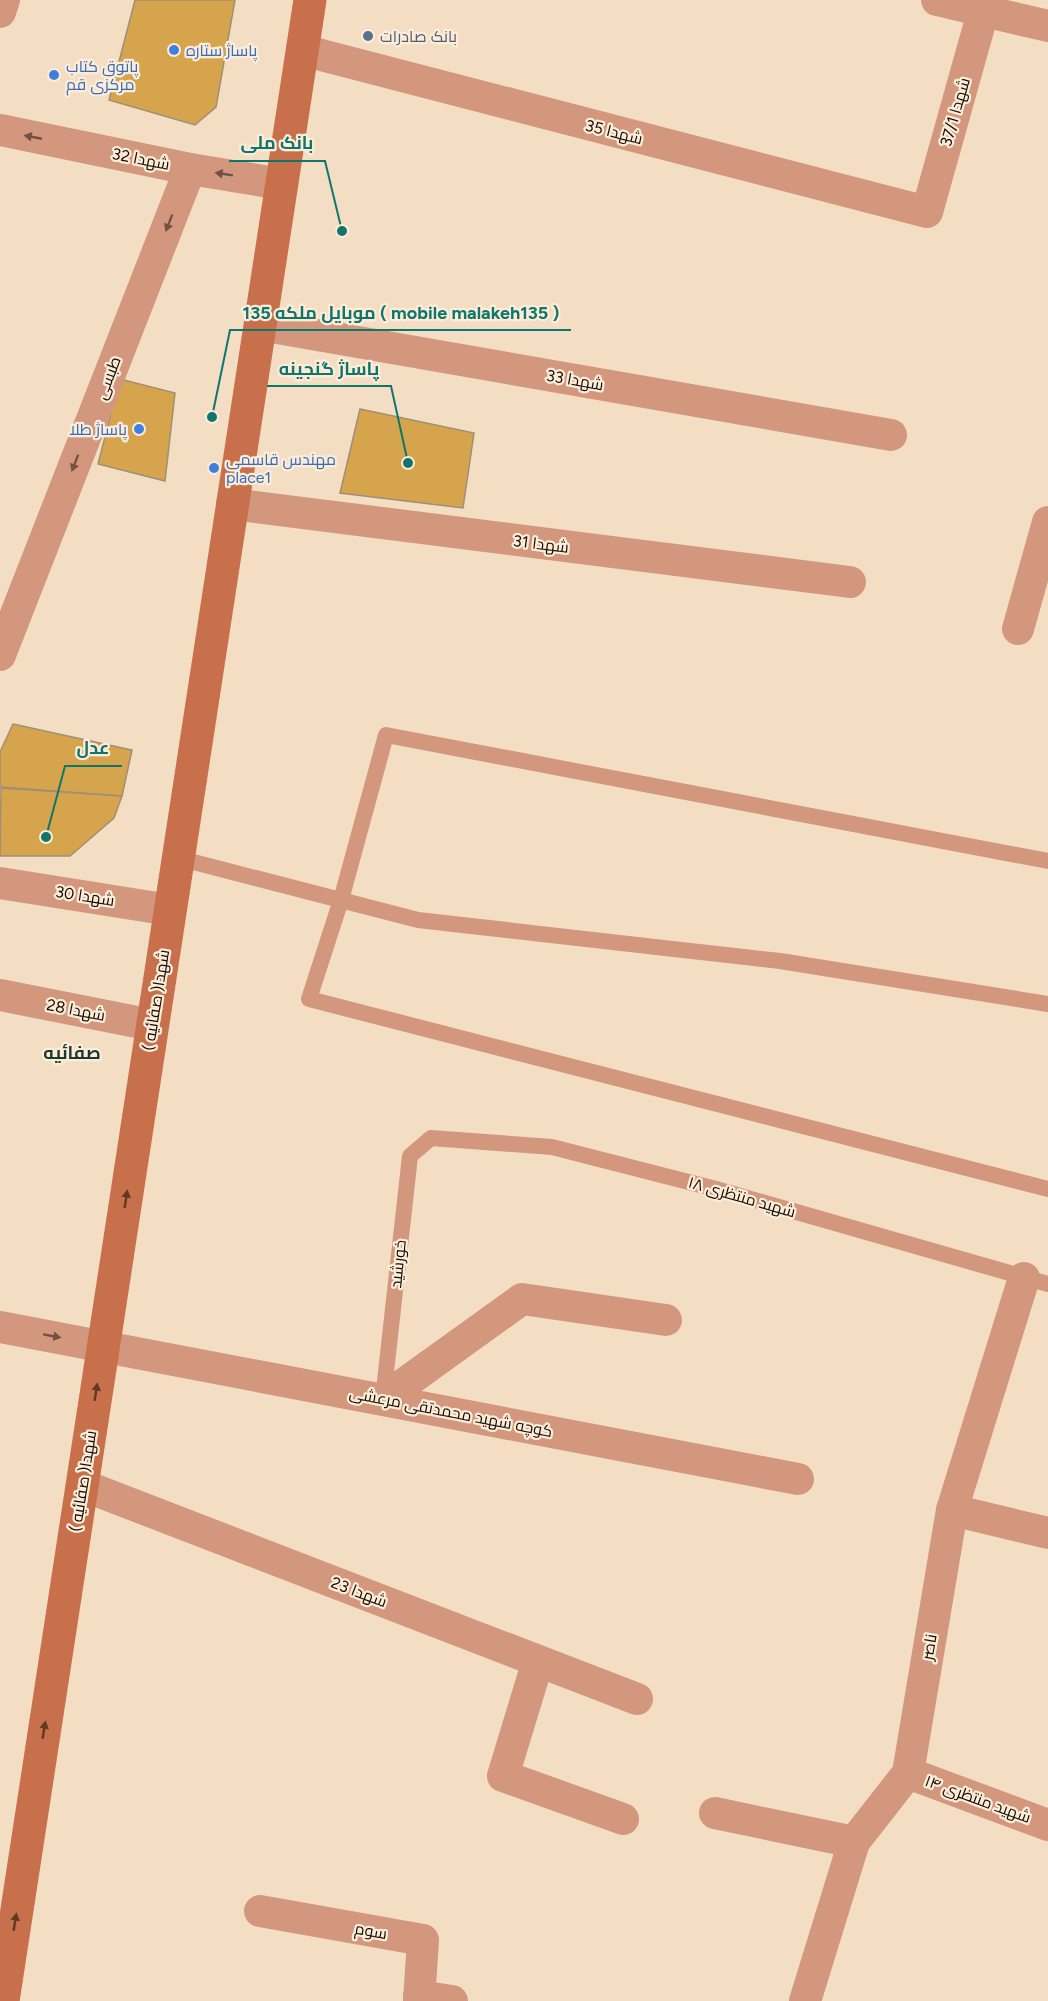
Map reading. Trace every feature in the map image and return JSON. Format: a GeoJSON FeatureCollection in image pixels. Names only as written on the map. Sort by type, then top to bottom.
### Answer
{"type":"FeatureCollection","features":[{"type":"Feature","properties":{"kind":"main road","name":"شهدا( صفائیه )"},"geometry":{"type":"LineString","coordinates":[[3,2001],[310,0]]}},
{"type":"Feature","properties":{"kind":"street"},"geometry":{"type":"LineString","coordinates":[[0,12],[4,0]]}},
{"type":"Feature","properties":{"kind":"street"},"geometry":{"type":"LineString","coordinates":[[937,0],[1048,26]]}},
{"type":"Feature","properties":{"kind":"street","name":"شهدا 37/1"},"geometry":{"type":"LineString","coordinates":[[927,212],[984,12]]}},
{"type":"Feature","properties":{"kind":"street","name":"شهدا 35"},"geometry":{"type":"LineString","coordinates":[[302,50],[927,212]]}},
{"type":"Feature","properties":{"kind":"street","name":"شهدا 32"},"geometry":{"type":"LineString","coordinates":[[0,130],[190,169],[282,184]]}},
{"type":"Feature","properties":{"kind":"street","name":"طبسی"},"geometry":{"type":"LineString","coordinates":[[0,655],[190,169]]}},
{"type":"Feature","properties":{"kind":"street","name":"شهدا 33"},"geometry":{"type":"LineString","coordinates":[[260,325],[891,435]]}},
{"type":"Feature","properties":{"kind":"street","name":"شهدا 31"},"geometry":{"type":"LineString","coordinates":[[232,504],[850,582]]}},
{"type":"Feature","properties":{"kind":"street"},"geometry":{"type":"LineString","coordinates":[[1018,629],[1048,522]]}},
{"type":"Feature","properties":{"kind":"street","name":"شهدا 30"},"geometry":{"type":"LineString","coordinates":[[0,883],[170,910]]}},
{"type":"Feature","properties":{"kind":"street","name":"شهدا 28"},"geometry":{"type":"LineString","coordinates":[[0,995],[152,1025]]}},
{"type":"Feature","properties":{"kind":"street","name":"ناصر"},"geometry":{"type":"LineString","coordinates":[[805,2001],[854,1842],[908,1773],[952,1510],[1036,1281]]}},
{"type":"Feature","properties":{"kind":"street"},"geometry":{"type":"LineString","coordinates":[[383,1399],[522,1299],[666,1320]]}},
{"type":"Feature","properties":{"kind":"street","name":"کوچه شهید محمدتقی مرعشی"},"geometry":{"type":"LineString","coordinates":[[0,1327],[798,1479]]}},
{"type":"Feature","properties":{"kind":"street","name":"شهدا 23"},"geometry":{"type":"LineString","coordinates":[[82,1485],[637,1699]]}},
{"type":"Feature","properties":{"kind":"street"},"geometry":{"type":"LineString","coordinates":[[952,1510],[1048,1533]]}},
{"type":"Feature","properties":{"kind":"street"},"geometry":{"type":"LineString","coordinates":[[538,1661],[503,1776],[623,1819]]}},
{"type":"Feature","properties":{"kind":"street","name":"شهید منتظری ۱۴"},"geometry":{"type":"LineString","coordinates":[[908,1773],[1048,1825]]}},
{"type":"Feature","properties":{"kind":"street"},"geometry":{"type":"LineString","coordinates":[[715,1813],[854,1842]]}},
{"type":"Feature","properties":{"kind":"street","name":"سوم"},"geometry":{"type":"LineString","coordinates":[[260,1911],[423,1940],[419,1999]]}},
{"type":"Feature","properties":{"kind":"street"},"geometry":{"type":"LineString","coordinates":[[419,1999],[453,2001]]}},
{"type":"Feature","properties":{"kind":"lane"},"geometry":{"type":"LineString","coordinates":[[1048,861],[386,735],[341,900],[309,999],[1048,1189]]}},
{"type":"Feature","properties":{"kind":"lane"},"geometry":{"type":"LineString","coordinates":[[178,858],[418,920],[780,961],[1048,1004]]}},
{"type":"Feature","properties":{"kind":"lane","name":"شهید منتظری ۱۸"},"geometry":{"type":"LineString","coordinates":[[431,1138],[552,1148],[716,1189],[1036,1281]]}},
{"type":"Feature","properties":{"kind":"lane","name":"خورشید"},"geometry":{"type":"LineString","coordinates":[[383,1399],[410,1156],[431,1138]]}},
{"type":"Feature","properties":{"kind":"building","name":"پاساژ ستاره"},"geometry":{"type":"Polygon","coordinates":[[[135,0],[235,0],[216,107],[195,125],[109,100],[135,0]]]}},
{"type":"Feature","properties":{"kind":"building","name":"پاساژ طلا"},"geometry":{"type":"Polygon","coordinates":[[[120,379],[175,393],[165,481],[98,464],[120,379]]]}},
{"type":"Feature","properties":{"kind":"building"},"geometry":{"type":"Polygon","coordinates":[[[360,409],[474,433],[463,508],[340,493],[360,409]]]}},
{"type":"Feature","properties":{"kind":"building"},"geometry":{"type":"Polygon","coordinates":[[[13,724],[132,750],[122,796],[0,787],[0,752],[13,724]]]}},
{"type":"Feature","properties":{"kind":"building"},"geometry":{"type":"Polygon","coordinates":[[[1,788],[122,796],[114,818],[70,856],[0,856],[1,788]]]}},
{"type":"Feature","properties":{"kind":"place","name":"بانک صادرات"},"geometry":{"type":"Point","coordinates":[368,36]}},
{"type":"Feature","properties":{"kind":"place","name":"پاساژ ستاره"},"geometry":{"type":"Point","coordinates":[174,50]}},
{"type":"Feature","properties":{"kind":"place","name":"پاتوق کتاب مرکزی قم"},"geometry":{"type":"Point","coordinates":[54,75]}},
{"type":"Feature","properties":{"kind":"place","name":"بانک ملی"},"geometry":{"type":"Point","coordinates":[342,231]}},
{"type":"Feature","properties":{"kind":"place","name":"موبایل ملکه 135 ( mobile malakeh135 )"},"geometry":{"type":"Point","coordinates":[212,417]}},
{"type":"Feature","properties":{"kind":"place","name":"پاساژ طلا"},"geometry":{"type":"Point","coordinates":[139,429]}},
{"type":"Feature","properties":{"kind":"place","name":"پاساژ گنجینه"},"geometry":{"type":"Point","coordinates":[408,463]}},
{"type":"Feature","properties":{"kind":"place","name":"مهندس قاسمی place1"},"geometry":{"type":"Point","coordinates":[214,468]}},
{"type":"Feature","properties":{"kind":"place","name":"عدل"},"geometry":{"type":"Point","coordinates":[46,837]}},
{"type":"Feature","properties":{"kind":"district","name":"صفائیه"},"geometry":{"type":"Point","coordinates":[72,1053]}}]}
